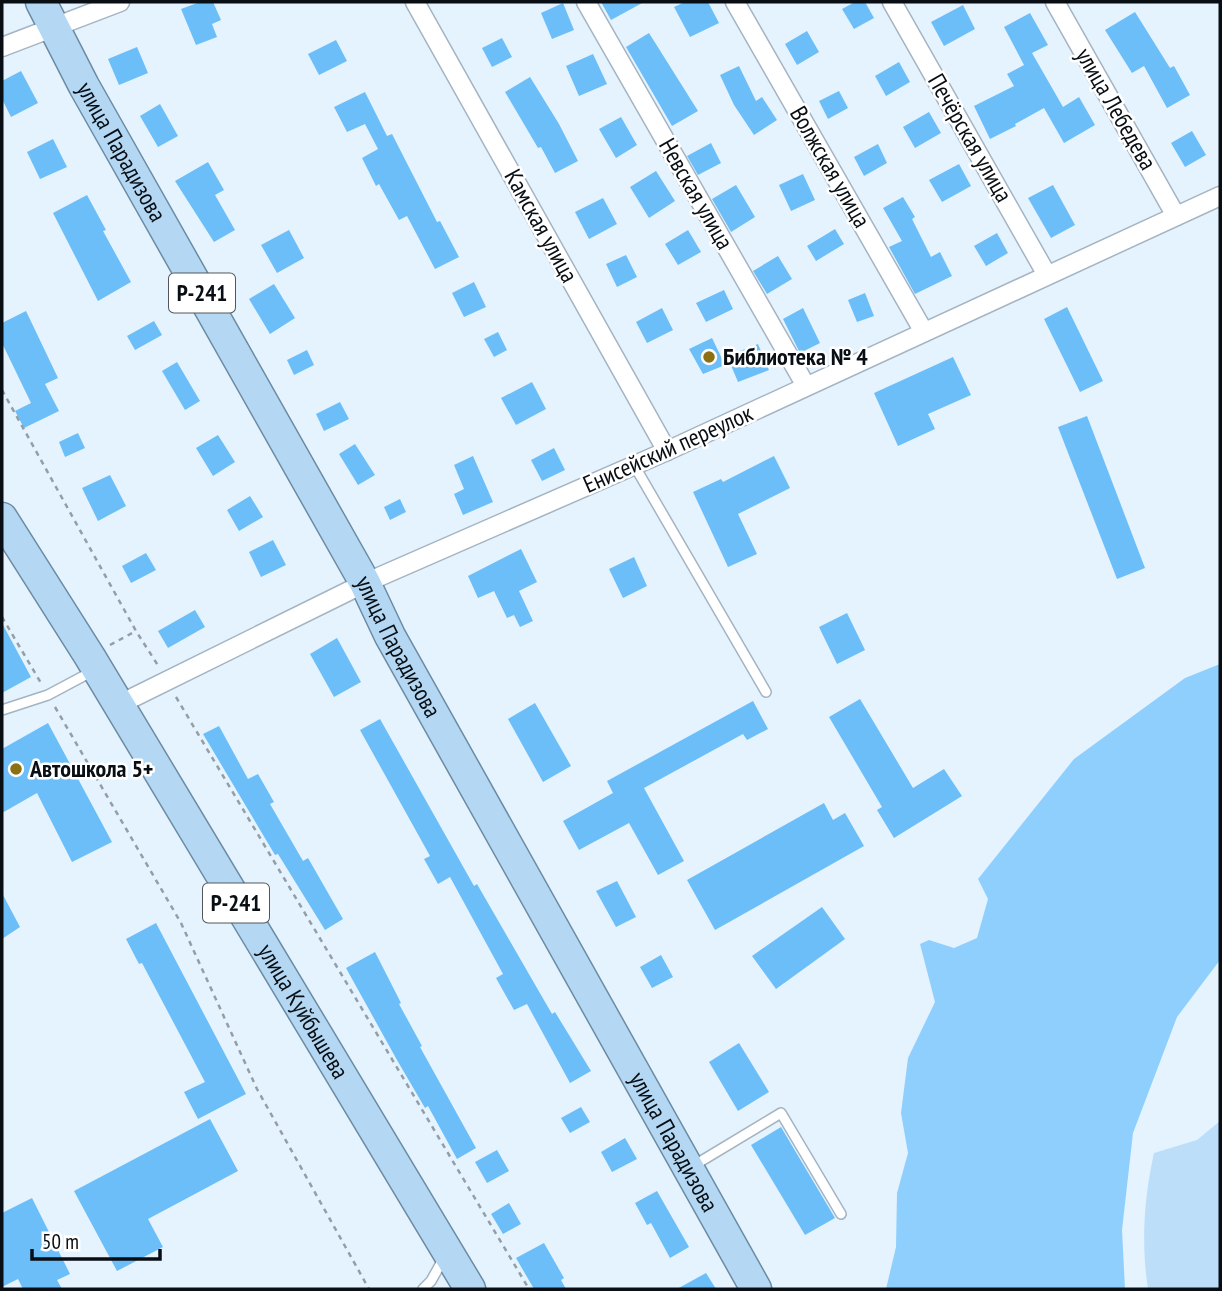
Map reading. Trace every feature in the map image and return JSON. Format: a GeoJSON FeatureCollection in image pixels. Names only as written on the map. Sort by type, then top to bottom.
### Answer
{"type":"FeatureCollection","features":[{"type":"Feature","properties":{"kind":"highway","name":"улица Парадизова"},"geometry":{"type":"LineString","coordinates":[[47,15],[365,583],[390,636],[756,1289]]}},
{"type":"Feature","properties":{"kind":"highway","name":"улица Куйбышева"},"geometry":{"type":"LineString","coordinates":[[2,518],[101,659],[118,705],[470,1289]]}},
{"type":"Feature","properties":{"kind":"street"},"geometry":{"type":"LineString","coordinates":[[2,47],[47,15],[120,2]]}},
{"type":"Feature","properties":{"kind":"street","name":"Камская улица"},"geometry":{"type":"LineString","coordinates":[[415,2],[667,451]]}},
{"type":"Feature","properties":{"kind":"street","name":"Невская улица"},"geometry":{"type":"LineString","coordinates":[[586,2],[806,386]]}},
{"type":"Feature","properties":{"kind":"street","name":"Волжская улица"},"geometry":{"type":"LineString","coordinates":[[735,2],[924,332]]}},
{"type":"Feature","properties":{"kind":"street","name":"Печёрская улица"},"geometry":{"type":"LineString","coordinates":[[892,2],[1047,275]]}},
{"type":"Feature","properties":{"kind":"street","name":"улица Лебедева"},"geometry":{"type":"LineString","coordinates":[[1055,2],[1176,216]]}},
{"type":"Feature","properties":{"kind":"street","name":"Енисейский переулок"},"geometry":{"type":"LineString","coordinates":[[118,705],[365,583],[667,451],[1220,196]]}},
{"type":"Feature","properties":{"kind":"lane"},"geometry":{"type":"LineString","coordinates":[[634,465],[766,692]]}},
{"type":"Feature","properties":{"kind":"lane"},"geometry":{"type":"LineString","coordinates":[[2,710],[48,695],[101,659]]}},
{"type":"Feature","properties":{"kind":"lane"},"geometry":{"type":"LineString","coordinates":[[688,1168],[781,1113],[841,1214]]}},
{"type":"Feature","properties":{"kind":"lane"},"geometry":{"type":"LineString","coordinates":[[423,1289],[431,1281],[447,1251]]}},
{"type":"Feature","properties":{"kind":"path"},"geometry":{"type":"LineString","coordinates":[[2,390],[136,631],[168,680],[183,710],[529,1289]]}},
{"type":"Feature","properties":{"kind":"path"},"geometry":{"type":"LineString","coordinates":[[2,617],[181,923],[257,1089],[369,1289]]}},
{"type":"Feature","properties":{"kind":"path"},"geometry":{"type":"LineString","coordinates":[[101,659],[136,631]]}},
{"type":"Feature","properties":{"kind":"shaded area"},"geometry":{"type":"Polygon","coordinates":[[[1220,1121],[1220,1289],[1148,1289],[1145,1221],[1154,1153],[1197,1140],[1220,1121]]]}},
{"type":"Feature","properties":{"kind":"water"},"geometry":{"type":"Polygon","coordinates":[[[1220,664],[1220,960],[1177,1017],[1133,1133],[1122,1230],[1125,1289],[886,1289],[896,1247],[897,1193],[908,1153],[901,1113],[908,1058],[935,1002],[920,944],[929,940],[954,948],[977,938],[988,899],[978,879],[1074,759],[1185,678],[1220,664]]]}},
{"type":"Feature","properties":{"kind":"building"},"geometry":{"type":"Polygon","coordinates":[[[200,2],[213,2],[221,20],[212,24],[217,37],[196,45],[181,9],[200,2]]]}},
{"type":"Feature","properties":{"kind":"building"},"geometry":{"type":"Polygon","coordinates":[[[601,2],[644,2],[611,20],[601,2]]]}},
{"type":"Feature","properties":{"kind":"building"},"geometry":{"type":"Polygon","coordinates":[[[685,2],[708,2],[719,23],[690,37],[674,7],[685,2]]]}},
{"type":"Feature","properties":{"kind":"building"},"geometry":{"type":"Polygon","coordinates":[[[855,2],[865,2],[874,18],[854,29],[842,9],[855,2]]]}},
{"type":"Feature","properties":{"kind":"building"},"geometry":{"type":"Polygon","coordinates":[[[563,3],[574,30],[552,39],[541,13],[563,3]]]}},
{"type":"Feature","properties":{"kind":"building"},"geometry":{"type":"Polygon","coordinates":[[[963,5],[975,29],[944,46],[931,22],[963,5]]]}},
{"type":"Feature","properties":{"kind":"building"},"geometry":{"type":"Polygon","coordinates":[[[1135,12],[1170,68],[1174,66],[1190,95],[1167,108],[1144,66],[1132,73],[1105,30],[1135,12]]]}},
{"type":"Feature","properties":{"kind":"building"},"geometry":{"type":"Polygon","coordinates":[[[1030,13],[1048,45],[1032,53],[1063,107],[1079,97],[1095,125],[1064,143],[1044,108],[990,139],[974,106],[1014,86],[1007,74],[1024,65],[1004,27],[1030,13]]]}},
{"type":"Feature","properties":{"kind":"building"},"geometry":{"type":"Polygon","coordinates":[[[807,31],[819,52],[797,65],[785,44],[807,31]]]}},
{"type":"Feature","properties":{"kind":"building"},"geometry":{"type":"Polygon","coordinates":[[[649,33],[698,111],[672,126],[626,47],[649,33]]]}},
{"type":"Feature","properties":{"kind":"building"},"geometry":{"type":"Polygon","coordinates":[[[502,38],[512,57],[492,67],[482,48],[502,38]]]}},
{"type":"Feature","properties":{"kind":"building"},"geometry":{"type":"Polygon","coordinates":[[[336,40],[347,61],[319,75],[308,54],[336,40]]]}},
{"type":"Feature","properties":{"kind":"building"},"geometry":{"type":"Polygon","coordinates":[[[137,47],[148,73],[119,85],[108,59],[137,47]]]}},
{"type":"Feature","properties":{"kind":"building"},"geometry":{"type":"Polygon","coordinates":[[[593,54],[607,84],[579,96],[566,66],[593,54]]]}},
{"type":"Feature","properties":{"kind":"building"},"geometry":{"type":"Polygon","coordinates":[[[899,62],[910,82],[886,96],[875,76],[899,62]]]}},
{"type":"Feature","properties":{"kind":"building"},"geometry":{"type":"Polygon","coordinates":[[[739,66],[756,101],[762,97],[777,120],[754,135],[734,105],[720,75],[739,66]]]}},
{"type":"Feature","properties":{"kind":"building"},"geometry":{"type":"Polygon","coordinates":[[[21,71],[38,103],[11,117],[2,99],[2,81],[21,71]]]}},
{"type":"Feature","properties":{"kind":"building"},"geometry":{"type":"Polygon","coordinates":[[[530,77],[578,161],[555,173],[505,92],[530,77]]]}},
{"type":"Feature","properties":{"kind":"building"},"geometry":{"type":"Polygon","coordinates":[[[839,91],[848,108],[828,119],[819,101],[839,91]]]}},
{"type":"Feature","properties":{"kind":"building"},"geometry":{"type":"Polygon","coordinates":[[[365,92],[387,136],[392,134],[437,222],[440,221],[459,257],[435,269],[407,216],[399,220],[379,184],[376,186],[362,158],[378,149],[365,124],[347,132],[334,107],[365,92]]]}},
{"type":"Feature","properties":{"kind":"building"},"geometry":{"type":"Polygon","coordinates":[[[160,104],[178,136],[158,147],[140,116],[160,104]]]}},
{"type":"Feature","properties":{"kind":"building"},"geometry":{"type":"Polygon","coordinates":[[[929,112],[941,133],[915,148],[903,127],[929,112]]]}},
{"type":"Feature","properties":{"kind":"building"},"geometry":{"type":"Polygon","coordinates":[[[621,117],[637,145],[616,158],[599,129],[621,117]]]}},
{"type":"Feature","properties":{"kind":"building"},"geometry":{"type":"Polygon","coordinates":[[[1192,131],[1206,155],[1185,167],[1171,143],[1192,131]]]}},
{"type":"Feature","properties":{"kind":"building"},"geometry":{"type":"Polygon","coordinates":[[[53,139],[67,167],[40,179],[27,152],[53,139]]]}},
{"type":"Feature","properties":{"kind":"building"},"geometry":{"type":"Polygon","coordinates":[[[711,143],[721,163],[698,175],[687,156],[711,143]]]}},
{"type":"Feature","properties":{"kind":"building"},"geometry":{"type":"Polygon","coordinates":[[[878,144],[887,163],[864,176],[854,157],[878,144]]]}},
{"type":"Feature","properties":{"kind":"building"},"geometry":{"type":"Polygon","coordinates":[[[208,162],[224,190],[215,195],[235,230],[214,242],[175,181],[208,162]]]}},
{"type":"Feature","properties":{"kind":"building"},"geometry":{"type":"Polygon","coordinates":[[[959,164],[971,186],[942,202],[929,180],[959,164]]]}},
{"type":"Feature","properties":{"kind":"building"},"geometry":{"type":"Polygon","coordinates":[[[656,171],[675,201],[649,218],[630,187],[656,171]]]}},
{"type":"Feature","properties":{"kind":"building"},"geometry":{"type":"Polygon","coordinates":[[[803,174],[815,200],[791,211],[779,185],[803,174]]]}},
{"type":"Feature","properties":{"kind":"building"},"geometry":{"type":"Polygon","coordinates":[[[736,185],[755,217],[731,232],[712,199],[736,185]]]}},
{"type":"Feature","properties":{"kind":"building"},"geometry":{"type":"Polygon","coordinates":[[[1053,185],[1075,225],[1051,238],[1028,198],[1053,185]]]}},
{"type":"Feature","properties":{"kind":"building"},"geometry":{"type":"Polygon","coordinates":[[[87,195],[131,282],[98,301],[53,213],[87,195]]]}},
{"type":"Feature","properties":{"kind":"building"},"geometry":{"type":"Polygon","coordinates":[[[903,197],[915,217],[912,219],[931,257],[940,252],[952,276],[915,294],[889,247],[902,241],[883,208],[903,197]]]}},
{"type":"Feature","properties":{"kind":"building"},"geometry":{"type":"Polygon","coordinates":[[[603,198],[617,224],[589,239],[575,212],[603,198]]]}},
{"type":"Feature","properties":{"kind":"building"},"geometry":{"type":"Polygon","coordinates":[[[835,229],[844,244],[816,261],[807,246],[835,229]]]}},
{"type":"Feature","properties":{"kind":"building"},"geometry":{"type":"Polygon","coordinates":[[[289,230],[304,258],[277,273],[261,245],[289,230]]]}},
{"type":"Feature","properties":{"kind":"building"},"geometry":{"type":"Polygon","coordinates":[[[688,230],[701,252],[678,265],[665,244],[688,230]]]}},
{"type":"Feature","properties":{"kind":"building"},"geometry":{"type":"Polygon","coordinates":[[[997,233],[1008,253],[986,266],[974,246],[997,233]]]}},
{"type":"Feature","properties":{"kind":"building"},"geometry":{"type":"Polygon","coordinates":[[[626,255],[637,277],[617,287],[606,264],[626,255]]]}},
{"type":"Feature","properties":{"kind":"building"},"geometry":{"type":"Polygon","coordinates":[[[778,256],[792,279],[767,294],[753,271],[778,256]]]}},
{"type":"Feature","properties":{"kind":"building"},"geometry":{"type":"Polygon","coordinates":[[[474,282],[486,307],[464,317],[452,293],[474,282]]]}},
{"type":"Feature","properties":{"kind":"building"},"geometry":{"type":"Polygon","coordinates":[[[274,284],[295,318],[270,334],[249,299],[274,284]]]}},
{"type":"Feature","properties":{"kind":"building"},"geometry":{"type":"Polygon","coordinates":[[[724,290],[733,309],[706,322],[696,303],[724,290]]]}},
{"type":"Feature","properties":{"kind":"building"},"geometry":{"type":"Polygon","coordinates":[[[865,293],[874,316],[857,322],[848,300],[865,293]]]}},
{"type":"Feature","properties":{"kind":"building"},"geometry":{"type":"Polygon","coordinates":[[[1067,307],[1103,381],[1080,392],[1044,319],[1067,307]]]}},
{"type":"Feature","properties":{"kind":"building"},"geometry":{"type":"Polygon","coordinates":[[[662,308],[673,330],[647,343],[636,322],[662,308]]]}},
{"type":"Feature","properties":{"kind":"building"},"geometry":{"type":"Polygon","coordinates":[[[803,308],[820,343],[800,353],[783,319],[803,308]]]}},
{"type":"Feature","properties":{"kind":"building"},"geometry":{"type":"Polygon","coordinates":[[[26,311],[58,378],[45,384],[59,411],[24,428],[15,411],[31,403],[2,343],[2,323],[26,311]]]}},
{"type":"Feature","properties":{"kind":"building"},"geometry":{"type":"Polygon","coordinates":[[[154,321],[162,335],[135,350],[127,336],[154,321]]]}},
{"type":"Feature","properties":{"kind":"building"},"geometry":{"type":"Polygon","coordinates":[[[498,332],[507,350],[494,357],[484,339],[498,332]]]}},
{"type":"Feature","properties":{"kind":"building"},"geometry":{"type":"Polygon","coordinates":[[[712,338],[725,365],[703,374],[689,349],[712,338]]]}},
{"type":"Feature","properties":{"kind":"building"},"geometry":{"type":"Polygon","coordinates":[[[758,344],[769,370],[738,382],[727,356],[758,344]]]}},
{"type":"Feature","properties":{"kind":"building"},"geometry":{"type":"Polygon","coordinates":[[[307,350],[314,365],[294,375],[287,360],[307,350]]]}},
{"type":"Feature","properties":{"kind":"building"},"geometry":{"type":"Polygon","coordinates":[[[953,357],[971,395],[928,414],[935,429],[898,446],[874,393],[953,357]]]}},
{"type":"Feature","properties":{"kind":"building"},"geometry":{"type":"Polygon","coordinates":[[[177,362],[200,401],[185,410],[162,371],[177,362]]]}},
{"type":"Feature","properties":{"kind":"building"},"geometry":{"type":"Polygon","coordinates":[[[532,382],[546,409],[516,425],[501,398],[532,382]]]}},
{"type":"Feature","properties":{"kind":"building"},"geometry":{"type":"Polygon","coordinates":[[[340,402],[349,419],[324,431],[316,414],[340,402]]]}},
{"type":"Feature","properties":{"kind":"building"},"geometry":{"type":"Polygon","coordinates":[[[1087,416],[1145,568],[1117,579],[1058,427],[1087,416]]]}},
{"type":"Feature","properties":{"kind":"building"},"geometry":{"type":"Polygon","coordinates":[[[78,433],[85,448],[65,457],[59,442],[78,433]]]}},
{"type":"Feature","properties":{"kind":"building"},"geometry":{"type":"Polygon","coordinates":[[[218,435],[235,462],[213,476],[196,448],[218,435]]]}},
{"type":"Feature","properties":{"kind":"building"},"geometry":{"type":"Polygon","coordinates":[[[355,444],[375,475],[358,485],[339,454],[355,444]]]}},
{"type":"Feature","properties":{"kind":"building"},"geometry":{"type":"Polygon","coordinates":[[[554,448],[565,470],[542,481],[531,460],[554,448]]]}},
{"type":"Feature","properties":{"kind":"building"},"geometry":{"type":"Polygon","coordinates":[[[473,456],[493,502],[463,515],[454,494],[464,489],[454,465],[473,456]]]}},
{"type":"Feature","properties":{"kind":"building"},"geometry":{"type":"Polygon","coordinates":[[[774,456],[790,488],[738,514],[757,554],[728,567],[693,492],[721,479],[723,482],[774,456]]]}},
{"type":"Feature","properties":{"kind":"building"},"geometry":{"type":"Polygon","coordinates":[[[110,475],[126,506],[98,521],[82,488],[110,475]]]}},
{"type":"Feature","properties":{"kind":"building"},"geometry":{"type":"Polygon","coordinates":[[[250,496],[263,517],[239,531],[227,510],[250,496]]]}},
{"type":"Feature","properties":{"kind":"building"},"geometry":{"type":"Polygon","coordinates":[[[400,499],[406,512],[390,520],[384,507],[400,499]]]}},
{"type":"Feature","properties":{"kind":"building"},"geometry":{"type":"Polygon","coordinates":[[[273,540],[286,565],[261,577],[249,552],[273,540]]]}},
{"type":"Feature","properties":{"kind":"building"},"geometry":{"type":"Polygon","coordinates":[[[521,549],[537,582],[519,591],[533,621],[520,627],[514,615],[507,618],[494,591],[478,598],[468,576],[521,549]]]}},
{"type":"Feature","properties":{"kind":"building"},"geometry":{"type":"Polygon","coordinates":[[[146,553],[156,570],[131,583],[122,566],[146,553]]]}},
{"type":"Feature","properties":{"kind":"building"},"geometry":{"type":"Polygon","coordinates":[[[634,557],[647,586],[623,598],[609,569],[634,557]]]}},
{"type":"Feature","properties":{"kind":"building"},"geometry":{"type":"Polygon","coordinates":[[[195,610],[205,627],[168,648],[158,631],[195,610]]]}},
{"type":"Feature","properties":{"kind":"building"},"geometry":{"type":"Polygon","coordinates":[[[847,613],[865,650],[837,664],[819,627],[847,613]]]}},
{"type":"Feature","properties":{"kind":"building"},"geometry":{"type":"Polygon","coordinates":[[[2,623],[31,677],[2,693],[2,623]]]}},
{"type":"Feature","properties":{"kind":"building"},"geometry":{"type":"Polygon","coordinates":[[[337,638],[361,682],[334,697],[310,654],[337,638]]]}},
{"type":"Feature","properties":{"kind":"building"},"geometry":{"type":"Polygon","coordinates":[[[860,699],[913,788],[944,769],[962,796],[894,838],[877,810],[882,807],[829,717],[860,699]]]}},
{"type":"Feature","properties":{"kind":"building"},"geometry":{"type":"Polygon","coordinates":[[[753,701],[768,729],[747,740],[743,734],[644,788],[684,861],[658,875],[629,823],[579,850],[563,821],[613,793],[607,781],[753,701]]]}},
{"type":"Feature","properties":{"kind":"building"},"geometry":{"type":"Polygon","coordinates":[[[535,703],[571,766],[543,782],[508,719],[535,703]]]}},
{"type":"Feature","properties":{"kind":"building"},"geometry":{"type":"Polygon","coordinates":[[[380,719],[474,886],[477,884],[552,1014],[555,1012],[591,1071],[570,1083],[527,1004],[514,1010],[496,978],[503,974],[450,877],[438,884],[424,859],[430,856],[360,730],[380,719]]]}},
{"type":"Feature","properties":{"kind":"building"},"geometry":{"type":"Polygon","coordinates":[[[48,723],[112,842],[72,862],[37,793],[2,813],[2,749],[48,723]]]}},
{"type":"Feature","properties":{"kind":"building"},"geometry":{"type":"Polygon","coordinates":[[[219,726],[248,779],[258,774],[274,802],[270,804],[303,861],[308,858],[343,919],[325,930],[278,854],[275,855],[203,734],[219,726]]]}},
{"type":"Feature","properties":{"kind":"building"},"geometry":{"type":"Polygon","coordinates":[[[824,803],[833,820],[845,813],[864,846],[715,930],[687,880],[824,803]]]}},
{"type":"Feature","properties":{"kind":"building"},"geometry":{"type":"Polygon","coordinates":[[[617,881],[636,917],[616,927],[596,891],[617,881]]]}},
{"type":"Feature","properties":{"kind":"building"},"geometry":{"type":"Polygon","coordinates":[[[2,893],[20,927],[2,939],[2,893]]]}},
{"type":"Feature","properties":{"kind":"building"},"geometry":{"type":"Polygon","coordinates":[[[822,907],[845,939],[776,989],[752,956],[822,907]]]}},
{"type":"Feature","properties":{"kind":"building"},"geometry":{"type":"Polygon","coordinates":[[[156,923],[246,1094],[198,1119],[184,1092],[205,1082],[142,963],[139,964],[126,939],[156,923]]]}},
{"type":"Feature","properties":{"kind":"building"},"geometry":{"type":"Polygon","coordinates":[[[375,952],[422,1046],[420,1047],[476,1148],[457,1159],[428,1106],[425,1108],[397,1060],[346,968],[375,952]]]}},
{"type":"Feature","properties":{"kind":"building"},"geometry":{"type":"Polygon","coordinates":[[[661,955],[673,977],[652,988],[640,967],[661,955]]]}},
{"type":"Feature","properties":{"kind":"building"},"geometry":{"type":"Polygon","coordinates":[[[739,1043],[769,1092],[738,1111],[709,1062],[739,1043]]]}},
{"type":"Feature","properties":{"kind":"building"},"geometry":{"type":"Polygon","coordinates":[[[581,1107],[590,1122],[570,1133],[561,1118],[581,1107]]]}},
{"type":"Feature","properties":{"kind":"building"},"geometry":{"type":"Polygon","coordinates":[[[210,1119],[238,1171],[148,1219],[163,1247],[117,1271],[74,1191],[210,1119]]]}},
{"type":"Feature","properties":{"kind":"building"},"geometry":{"type":"Polygon","coordinates":[[[781,1127],[835,1218],[805,1235],[751,1145],[781,1127]]]}},
{"type":"Feature","properties":{"kind":"building"},"geometry":{"type":"Polygon","coordinates":[[[625,1138],[637,1159],[612,1172],[601,1152],[625,1138]]]}},
{"type":"Feature","properties":{"kind":"building"},"geometry":{"type":"Polygon","coordinates":[[[497,1150],[509,1171],[487,1183],[475,1162],[497,1150]]]}},
{"type":"Feature","properties":{"kind":"building"},"geometry":{"type":"Polygon","coordinates":[[[657,1191],[689,1247],[670,1258],[651,1223],[647,1225],[635,1203],[657,1191]]]}},
{"type":"Feature","properties":{"kind":"building"},"geometry":{"type":"Polygon","coordinates":[[[32,1198],[70,1274],[57,1280],[62,1289],[23,1289],[18,1279],[2,1287],[2,1213],[32,1198]]]}},
{"type":"Feature","properties":{"kind":"building"},"geometry":{"type":"Polygon","coordinates":[[[509,1203],[521,1224],[503,1234],[491,1214],[509,1203]]]}},
{"type":"Feature","properties":{"kind":"building"},"geometry":{"type":"Polygon","coordinates":[[[544,1243],[564,1278],[561,1280],[566,1289],[534,1289],[516,1258],[544,1243]]]}},
{"type":"Feature","properties":{"kind":"building"},"geometry":{"type":"Polygon","coordinates":[[[706,1273],[716,1289],[677,1289],[706,1273]]]}},
{"type":"Feature","properties":{"kind":"place","name":"Библиотека № 4"},"geometry":{"type":"Point","coordinates":[709,357]}},
{"type":"Feature","properties":{"kind":"place","name":"Автошкола 5+"},"geometry":{"type":"Point","coordinates":[16,769]}}]}
